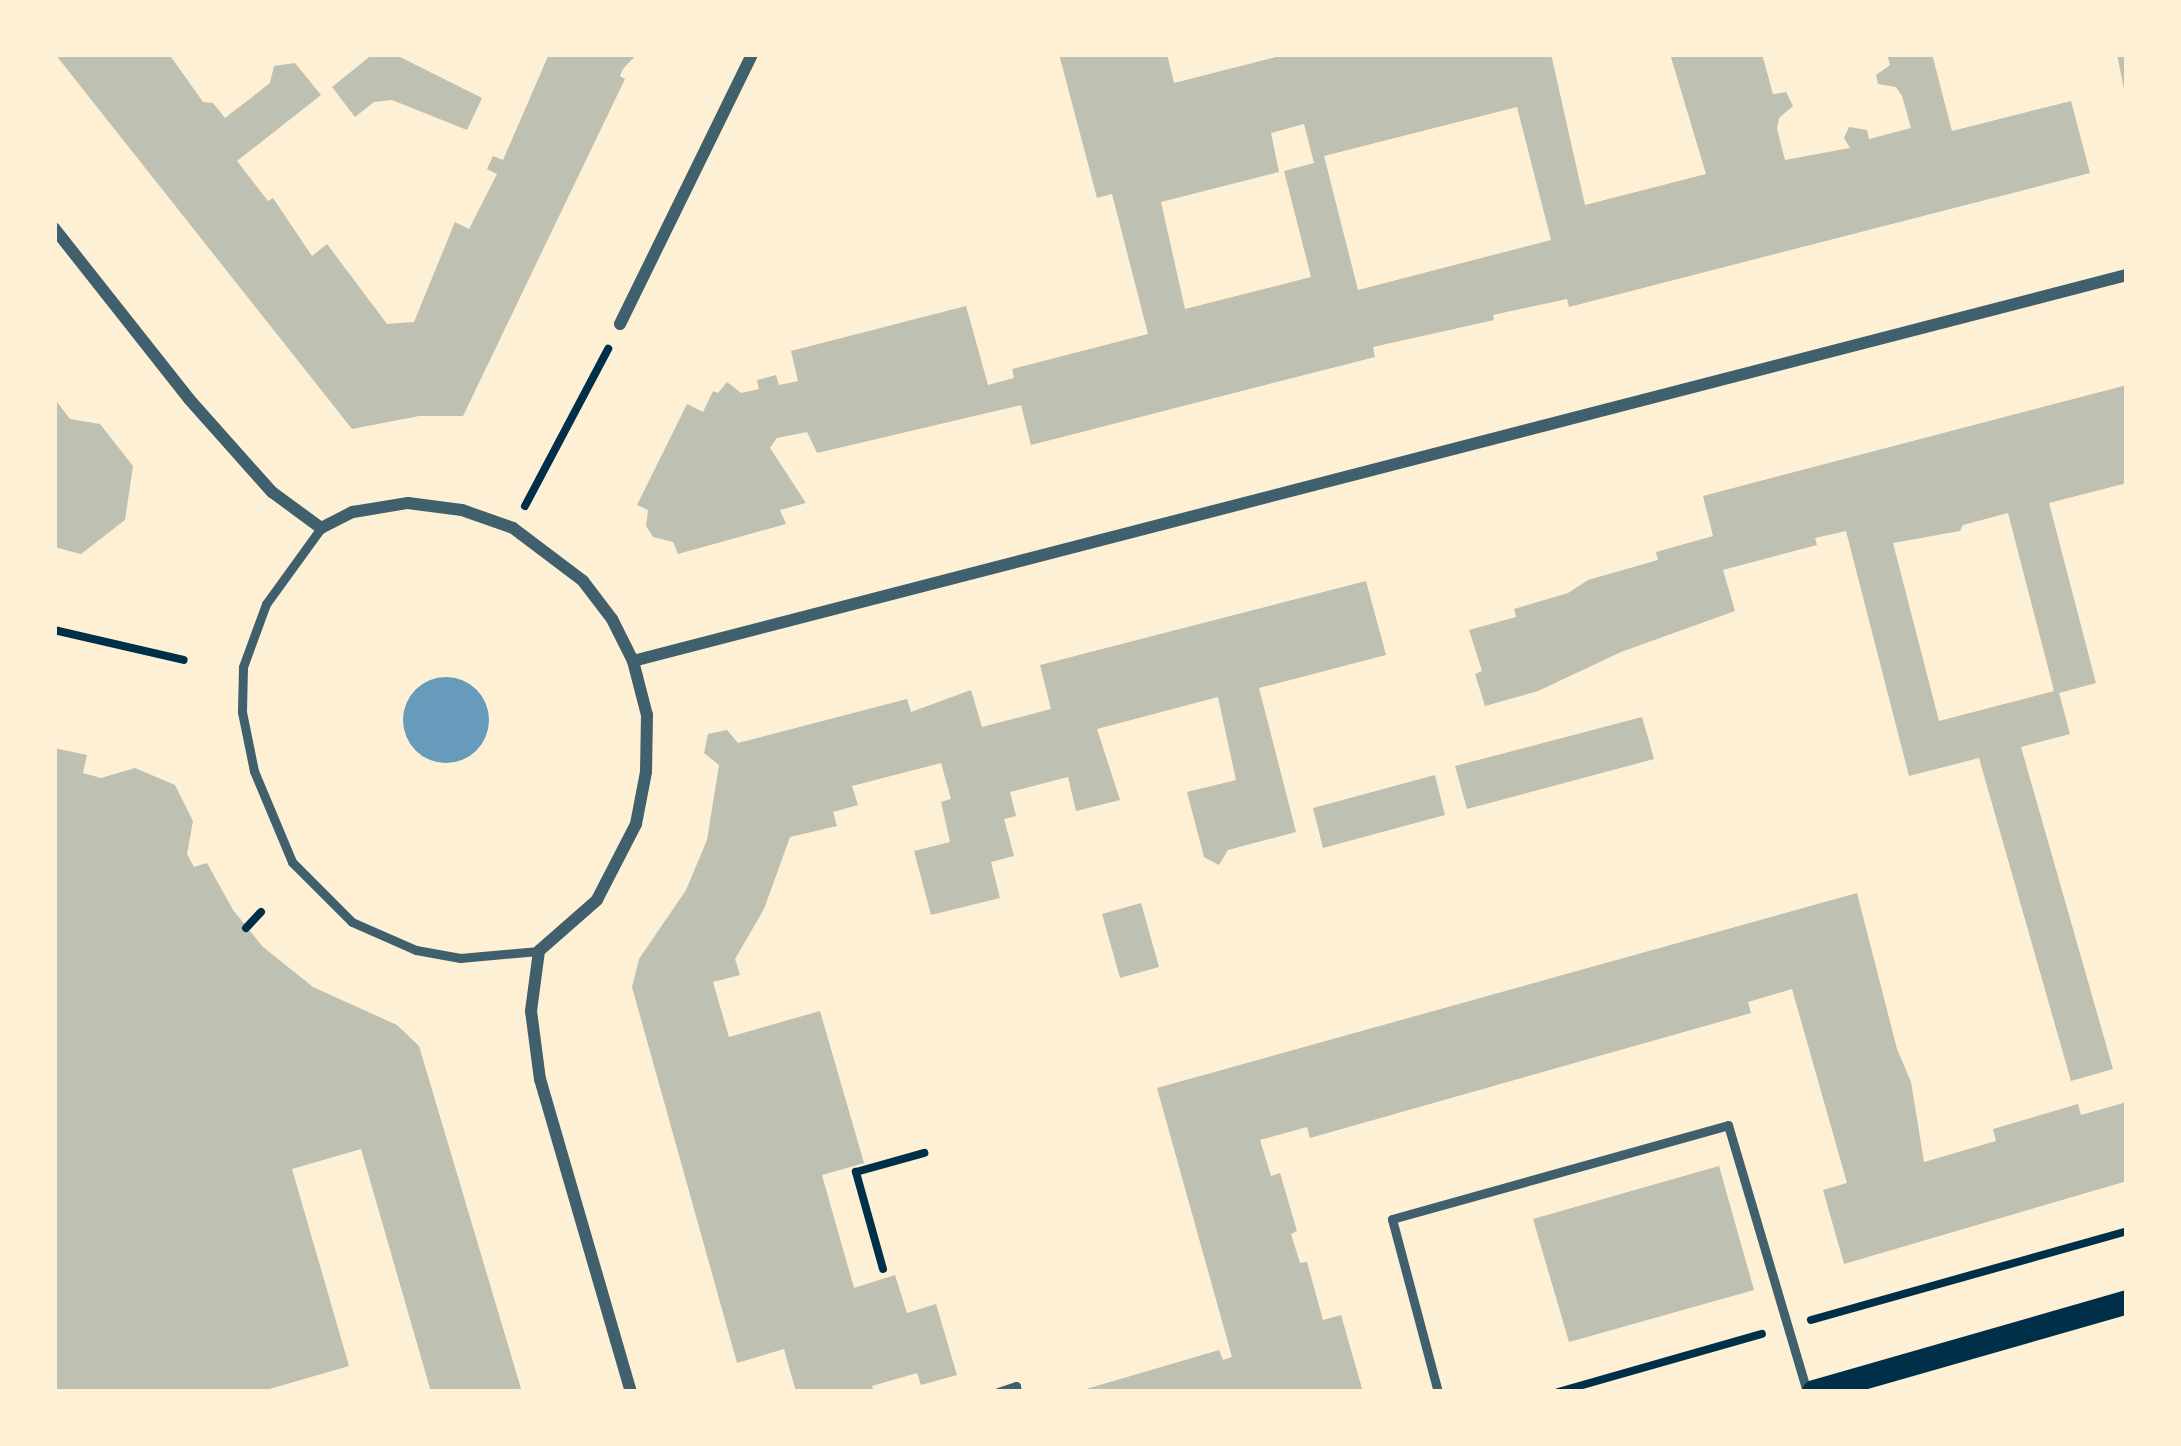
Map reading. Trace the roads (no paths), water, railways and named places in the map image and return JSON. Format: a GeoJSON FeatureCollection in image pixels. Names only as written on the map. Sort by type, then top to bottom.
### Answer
{"type":"FeatureCollection","features":[{"type":"Feature","properties":{"kind":"main road"},"geometry":{"type":"LineString","coordinates":[[1811,1392],[2127,1302]]}},
{"type":"Feature","properties":{"kind":"street"},"geometry":{"type":"LineString","coordinates":[[620,325],[752,54]]}},
{"type":"Feature","properties":{"kind":"street"},"geometry":{"type":"LineString","coordinates":[[54,228],[189,399],[272,492],[321,528],[353,512],[408,503],[461,510],[512,528],[583,581],[612,619],[633,661],[646,715],[646,772],[636,824],[597,900],[539,951],[531,1011],[540,1079],[631,1392]]}},
{"type":"Feature","properties":{"kind":"street"},"geometry":{"type":"LineString","coordinates":[[633,661],[2127,275]]}},
{"type":"Feature","properties":{"kind":"lane"},"geometry":{"type":"LineString","coordinates":[[321,528],[266,604],[244,667],[242,712],[254,771],[292,862],[352,922],[401,945],[460,958],[539,951]]}},
{"type":"Feature","properties":{"kind":"lane"},"geometry":{"type":"LineString","coordinates":[[1438,1392],[1392,1219],[1728,1125],[1811,1392]]}},
{"type":"Feature","properties":{"kind":"lane"},"geometry":{"type":"LineString","coordinates":[[998,1392],[1016,1387],[1017,1392]]}},
{"type":"Feature","properties":{"kind":"water"},"geometry":{"type":"Polygon","coordinates":[[[446,677],[477,689],[489,720],[477,751],[446,763],[415,751],[403,720],[415,689],[446,677]]]}}]}
